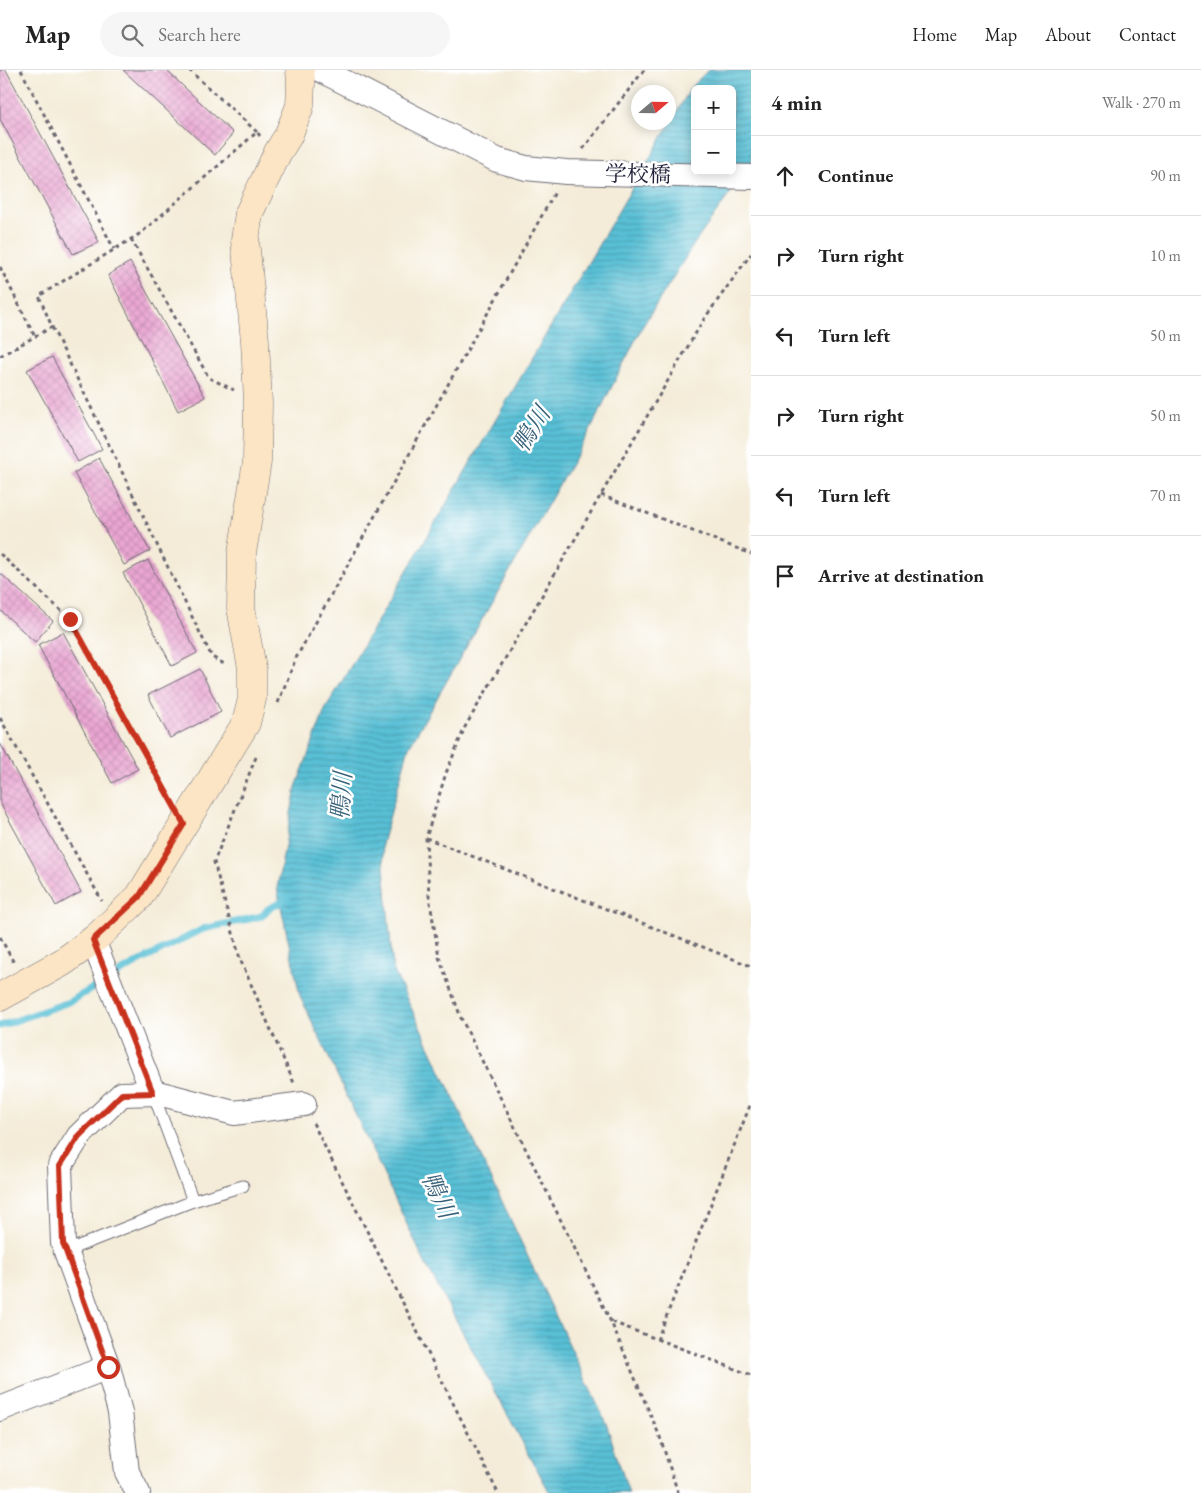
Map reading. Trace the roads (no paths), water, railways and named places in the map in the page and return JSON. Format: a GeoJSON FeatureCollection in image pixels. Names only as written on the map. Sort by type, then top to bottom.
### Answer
{"type":"FeatureCollection","features":[{"type":"Feature","properties":{"kind":"street"},"geometry":{"type":"LineString","coordinates":[[0,997],[63,962],[93,940],[139,897],[246,723],[252,699],[252,668],[241,608],[242,553],[257,462],[258,402],[255,341],[245,240],[249,213],[278,152],[288,136],[300,106],[300,70]]}},
{"type":"Feature","properties":{"kind":"street","name":"学校橋"},"geometry":{"type":"LineString","coordinates":[[321,70],[497,160],[526,168],[575,172],[751,177]]}},
{"type":"Feature","properties":{"kind":"street"},"geometry":{"type":"LineString","coordinates":[[93,940],[153,1093]]}},
{"type":"Feature","properties":{"kind":"street"},"geometry":{"type":"LineString","coordinates":[[138,1493],[127,1472],[120,1412],[108,1367],[63,1243],[60,1166],[79,1136],[122,1094],[158,1093],[234,1113],[304,1104]]}},
{"type":"Feature","properties":{"kind":"street"},"geometry":{"type":"LineString","coordinates":[[0,1408],[108,1367]]}},
{"type":"Feature","properties":{"kind":"lane"},"geometry":{"type":"LineString","coordinates":[[153,1093],[193,1201]]}},
{"type":"Feature","properties":{"kind":"lane"},"geometry":{"type":"LineString","coordinates":[[66,1251],[193,1201],[243,1186]]}},
{"type":"Feature","properties":{"kind":"water","name":"鴨川"},"geometry":{"type":"Polygon","coordinates":[[[708,70],[751,70],[751,164],[694,244],[641,329],[586,438],[409,747],[382,844],[393,969],[606,1423],[629,1493],[550,1493],[425,1263],[300,996],[277,888],[296,787],[325,710],[666,130],[676,130],[676,113],[691,88],[691,175],[736,175],[736,85],[693,85],[708,70]]]}},
{"type":"Feature","properties":{"kind":"waterway"},"geometry":{"type":"LineString","coordinates":[[0,1026],[69,1002],[135,964],[203,929],[262,916],[268,909],[287,899]]}}]}
